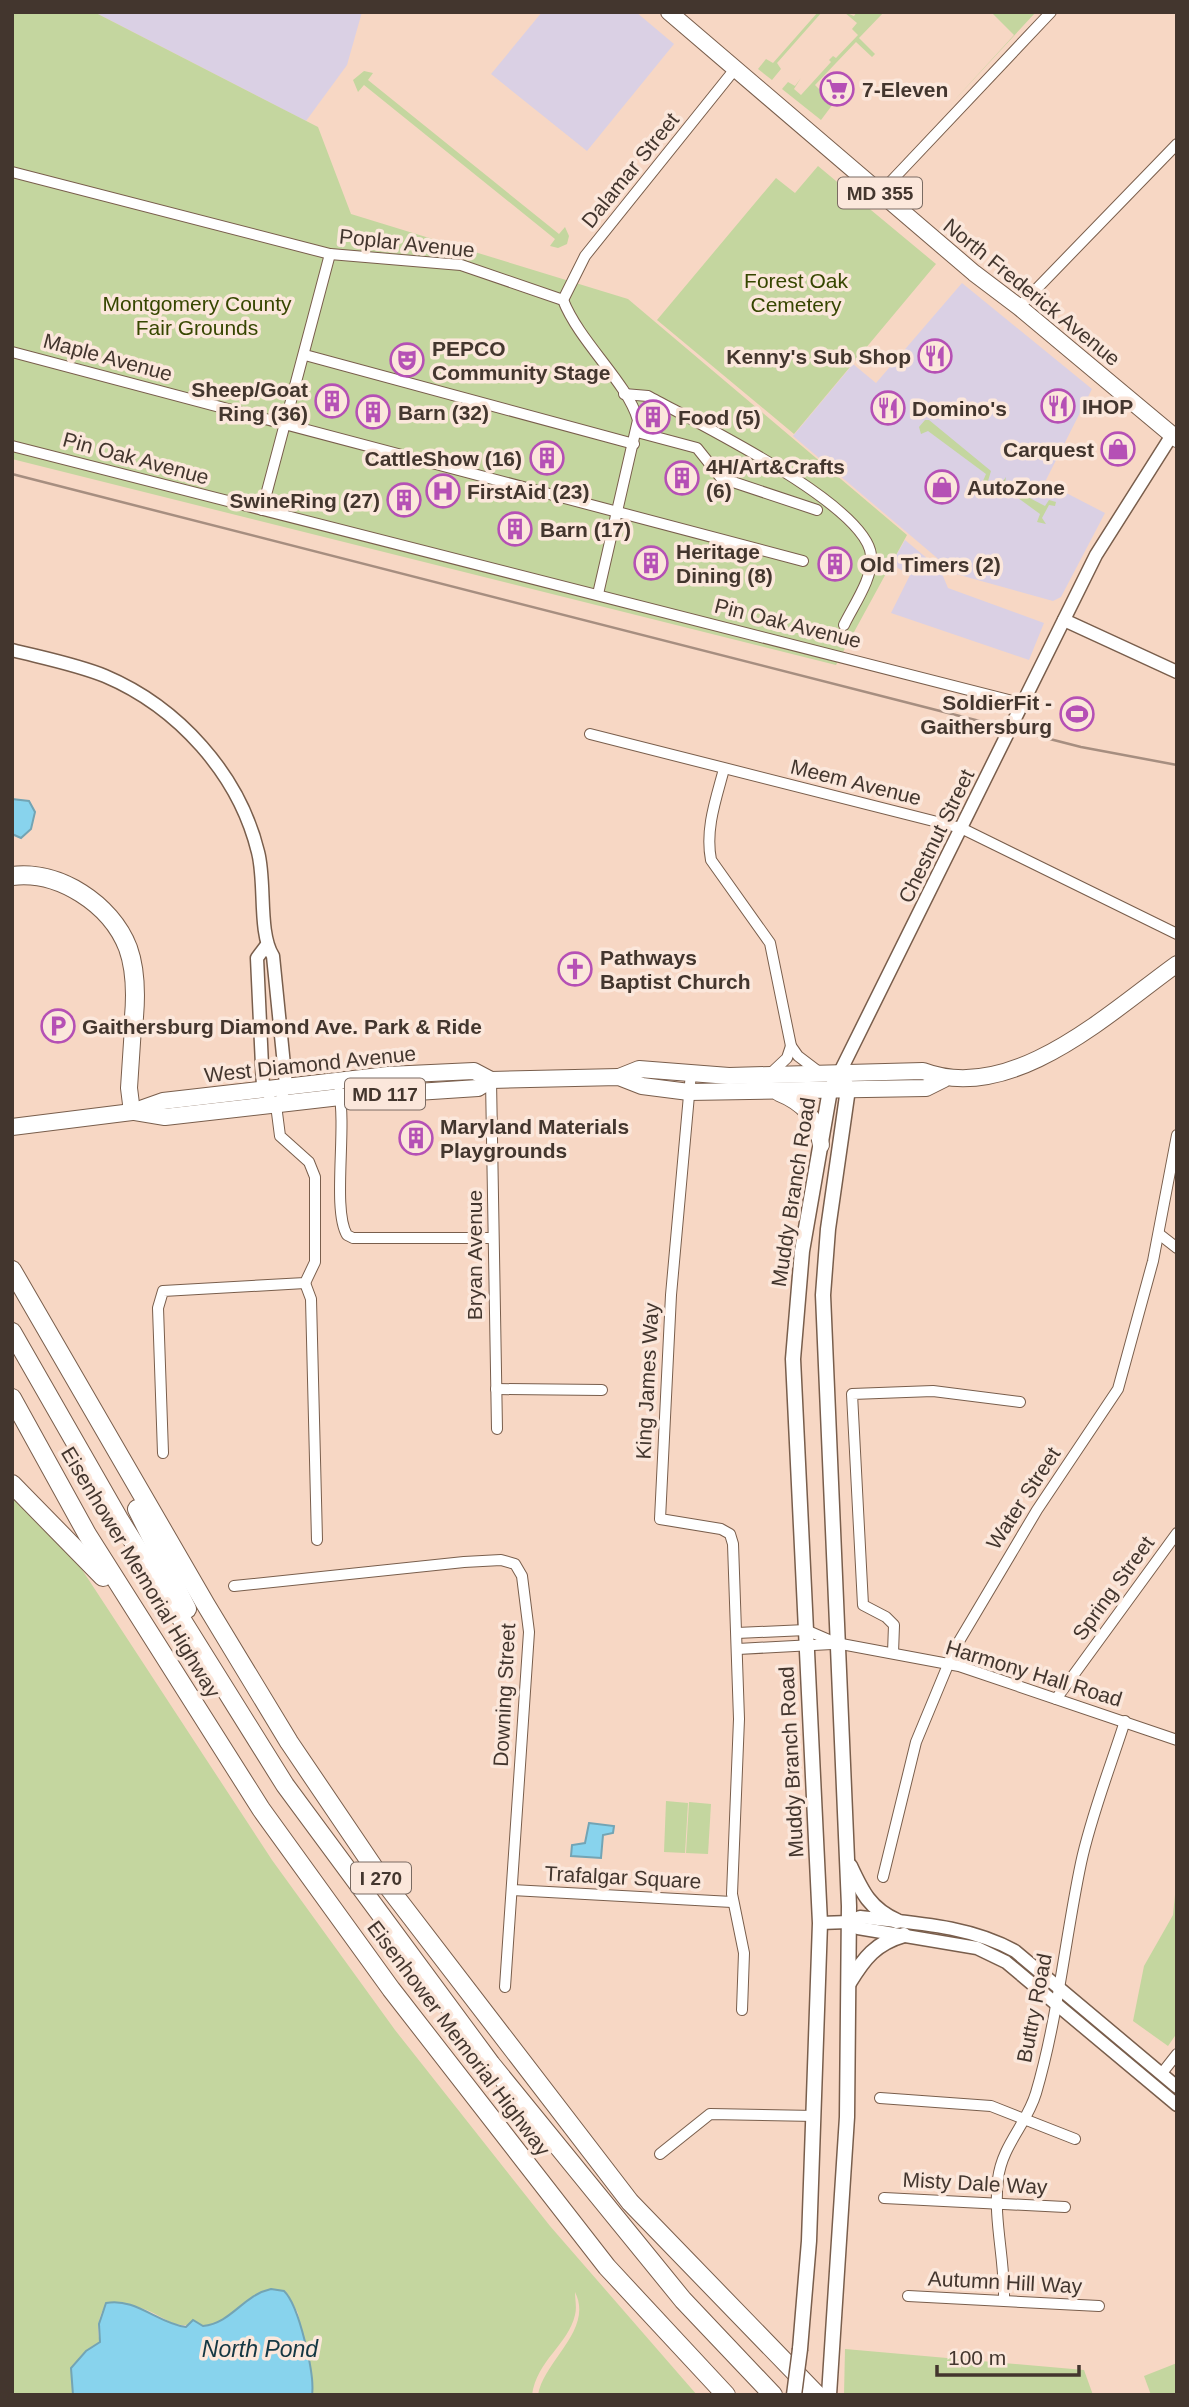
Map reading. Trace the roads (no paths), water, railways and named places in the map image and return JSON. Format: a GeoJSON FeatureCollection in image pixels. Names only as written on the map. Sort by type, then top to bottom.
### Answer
{"type":"FeatureCollection","features":[{"type":"Feature","properties":{"kind":"highway"},"geometry":{"type":"LineString","coordinates":[[12,876],[59,881],[73,887],[104,912],[127,947],[133,970],[133,1027]]}},
{"type":"Feature","properties":{"kind":"highway","name":"I 270"},"geometry":{"type":"LineString","coordinates":[[12,1270],[206,1605],[289,1742],[379,1875],[630,2202],[817,2395]]}},
{"type":"Feature","properties":{"kind":"highway"},"geometry":{"type":"LineString","coordinates":[[29,1300],[236,1705]]}},
{"type":"Feature","properties":{"kind":"highway","name":"I 270"},"geometry":{"type":"LineString","coordinates":[[12,1332],[119,1519],[285,1785],[491,2064],[682,2300],[773,2395]]}},
{"type":"Feature","properties":{"kind":"highway","name":"Eisenhower Memorial Highway"},"geometry":{"type":"LineString","coordinates":[[12,1398],[87,1534],[261,1809],[391,1989],[607,2267],[726,2395]]}},
{"type":"Feature","properties":{"kind":"highway"},"geometry":{"type":"LineString","coordinates":[[12,1484],[78,1548],[141,1619]]}},
{"type":"Feature","properties":{"kind":"main road","name":"North Frederick Avenue"},"geometry":{"type":"LineString","coordinates":[[668,12],[974,273],[1019,307],[1174,437]]}},
{"type":"Feature","properties":{"kind":"main road","name":"West Diamond Avenue"},"geometry":{"type":"LineString","coordinates":[[12,1127],[132,1112],[163,1101],[264,1087],[474,1071],[491,1080],[619,1077],[639,1069],[830,1090],[926,1088],[944,1079],[995,1074],[1049,1054],[1177,964]]}},
{"type":"Feature","properties":{"kind":"main road"},"geometry":{"type":"LineString","coordinates":[[132,1112],[129,1088],[133,1027]]}},
{"type":"Feature","properties":{"kind":"main road","name":"West Diamond Avenue"},"geometry":{"type":"LineString","coordinates":[[619,1077],[642,1086],[690,1091],[772,1083],[819,1072],[923,1071],[944,1079]]}},
{"type":"Feature","properties":{"kind":"main road","name":"Muddy Branch Road"},"geometry":{"type":"LineString","coordinates":[[829,2395],[847,2117],[849,1922],[822,1296],[828,1229],[848,1089],[840,1072]]}},
{"type":"Feature","properties":{"kind":"main road","name":"Muddy Branch Road"},"geometry":{"type":"LineString","coordinates":[[794,2395],[800,2349],[815,2116],[820,1923],[793,1359],[802,1251],[830,1090],[840,1072]]}},
{"type":"Feature","properties":{"kind":"main road","name":"West Diamond Avenue"},"geometry":{"type":"LineString","coordinates":[[132,1112],[165,1118],[340,1097],[478,1088],[491,1080]]}},
{"type":"Feature","properties":{"kind":"main road"},"geometry":{"type":"LineString","coordinates":[[772,1083],[807,1109],[819,1132],[821,1145]]}},
{"type":"Feature","properties":{"kind":"main road"},"geometry":{"type":"LineString","coordinates":[[848,1859],[864,1896],[880,1913],[897,1921]]}},
{"type":"Feature","properties":{"kind":"main road"},"geometry":{"type":"LineString","coordinates":[[848,1984],[865,1956],[882,1942],[904,1935]]}},
{"type":"Feature","properties":{"kind":"street"},"geometry":{"type":"LineString","coordinates":[[880,193],[1051,12]]}},
{"type":"Feature","properties":{"kind":"street","name":"Dalamar Street"},"geometry":{"type":"LineString","coordinates":[[563,300],[584,256],[735,69]]}},
{"type":"Feature","properties":{"kind":"street"},"geometry":{"type":"LineString","coordinates":[[1019,307],[1177,144]]}},
{"type":"Feature","properties":{"kind":"street","name":"Poplar Avenue"},"geometry":{"type":"LineString","coordinates":[[12,172],[330,254],[461,265],[563,300]]}},
{"type":"Feature","properties":{"kind":"street"},"geometry":{"type":"LineString","coordinates":[[262,510],[330,254]]}},
{"type":"Feature","properties":{"kind":"street"},"geometry":{"type":"LineString","coordinates":[[563,300],[578,332],[636,414],[637,432],[598,594]]}},
{"type":"Feature","properties":{"kind":"street","name":"Maple Avenue"},"geometry":{"type":"LineString","coordinates":[[12,352],[803,561]]}},
{"type":"Feature","properties":{"kind":"street"},"geometry":{"type":"LineString","coordinates":[[305,355],[634,444]]}},
{"type":"Feature","properties":{"kind":"street"},"geometry":{"type":"LineString","coordinates":[[624,394],[648,396],[793,477],[864,535],[872,557],[860,592],[844,625]]}},
{"type":"Feature","properties":{"kind":"street"},"geometry":{"type":"LineString","coordinates":[[637,432],[696,448],[721,478],[817,510]]}},
{"type":"Feature","properties":{"kind":"street","name":"Chestnut Street"},"geometry":{"type":"LineString","coordinates":[[840,1072],[1106,537],[1174,437]]}},
{"type":"Feature","properties":{"kind":"street","name":"Pin Oak Avenue"},"geometry":{"type":"LineString","coordinates":[[12,446],[1024,704]]}},
{"type":"Feature","properties":{"kind":"street"},"geometry":{"type":"LineString","coordinates":[[1064,620],[1177,672]]}},
{"type":"Feature","properties":{"kind":"street"},"geometry":{"type":"LineString","coordinates":[[12,650],[69,664],[126,686],[174,719],[213,760],[239,800],[259,853],[265,886],[266,946],[273,956],[286,1085],[276,1105],[264,1087],[257,958],[266,946]]}},
{"type":"Feature","properties":{"kind":"street","name":"Meem Avenue"},"geometry":{"type":"LineString","coordinates":[[590,734],[961,828],[1177,934]]}},
{"type":"Feature","properties":{"kind":"street"},"geometry":{"type":"LineString","coordinates":[[724,769],[711,816],[708,845],[711,860],[770,943],[791,1046],[798,1056],[819,1072]]}},
{"type":"Feature","properties":{"kind":"street"},"geometry":{"type":"LineString","coordinates":[[772,1083],[791,1046]]}},
{"type":"Feature","properties":{"kind":"street","name":"King James Way"},"geometry":{"type":"LineString","coordinates":[[691,1073],[671,1295],[660,1519],[722,1529],[730,1534],[733,1544],[738,1649],[738,1769],[732,1902],[743,1935],[742,2010]]}},
{"type":"Feature","properties":{"kind":"street"},"geometry":{"type":"LineString","coordinates":[[336,1080],[340,1097],[341,1217],[344,1230],[353,1238],[492,1238]]}},
{"type":"Feature","properties":{"kind":"street","name":"Bryan Avenue"},"geometry":{"type":"LineString","coordinates":[[491,1080],[497,1429]]}},
{"type":"Feature","properties":{"kind":"street","name":"West Diamond Avenue"},"geometry":{"type":"LineString","coordinates":[[276,1105],[281,1136],[309,1162],[315,1177],[315,1262],[305,1283],[311,1299],[317,1540]]}},
{"type":"Feature","properties":{"kind":"street","name":"Water Street"},"geometry":{"type":"LineString","coordinates":[[883,1877],[916,1742],[947,1664],[1024,1530],[1118,1389],[1159,1234],[1177,1135]]}},
{"type":"Feature","properties":{"kind":"street"},"geometry":{"type":"LineString","coordinates":[[1159,1234],[1177,1248]]}},
{"type":"Feature","properties":{"kind":"street"},"geometry":{"type":"LineString","coordinates":[[163,1453],[158,1308],[163,1291],[305,1283]]}},
{"type":"Feature","properties":{"kind":"street"},"geometry":{"type":"LineString","coordinates":[[496,1389],[602,1390]]}},
{"type":"Feature","properties":{"kind":"street"},"geometry":{"type":"LineString","coordinates":[[893,1653],[894,1625],[886,1617],[863,1605],[852,1394],[933,1391],[1020,1402]]}},
{"type":"Feature","properties":{"kind":"street","name":"Spring Street"},"geometry":{"type":"LineString","coordinates":[[1056,1699],[1177,1534]]}},
{"type":"Feature","properties":{"kind":"street","name":"Downing Street"},"geometry":{"type":"LineString","coordinates":[[234,1586],[464,1562],[501,1560],[514,1564],[522,1577],[529,1632],[505,1987]]}},
{"type":"Feature","properties":{"kind":"street"},"geometry":{"type":"LineString","coordinates":[[737,1633],[806,1630],[836,1643]]}},
{"type":"Feature","properties":{"kind":"street"},"geometry":{"type":"LineString","coordinates":[[738,1649],[836,1643]]}},
{"type":"Feature","properties":{"kind":"street","name":"Harmony Hall Road"},"geometry":{"type":"LineString","coordinates":[[836,1643],[947,1664],[1177,1740]]}},
{"type":"Feature","properties":{"kind":"street","name":"Buttry Road"},"geometry":{"type":"LineString","coordinates":[[1004,2300],[996,2204],[1002,2156],[1036,2095],[1057,2003],[1082,1860],[1125,1721]]}},
{"type":"Feature","properties":{"kind":"street","name":"Trafalgar Square"},"geometry":{"type":"LineString","coordinates":[[512,1890],[732,1902]]}},
{"type":"Feature","properties":{"kind":"street"},"geometry":{"type":"LineString","coordinates":[[820,1923],[849,1922],[860,1917],[989,1938],[1015,1951],[1177,2087]]}},
{"type":"Feature","properties":{"kind":"street"},"geometry":{"type":"LineString","coordinates":[[849,1922],[858,1928],[977,1948],[993,1955],[1057,2003],[1177,2105]]}},
{"type":"Feature","properties":{"kind":"street"},"geometry":{"type":"LineString","coordinates":[[1162,2073],[1177,2054]]}},
{"type":"Feature","properties":{"kind":"street"},"geometry":{"type":"LineString","coordinates":[[880,2098],[991,2106],[1075,2139]]}},
{"type":"Feature","properties":{"kind":"street"},"geometry":{"type":"LineString","coordinates":[[660,2154],[710,2114],[815,2116]]}},
{"type":"Feature","properties":{"kind":"street","name":"Misty Dale Way"},"geometry":{"type":"LineString","coordinates":[[884,2198],[1065,2207]]}},
{"type":"Feature","properties":{"kind":"street","name":"Autumn Hill Way"},"geometry":{"type":"LineString","coordinates":[[908,2296],[1100,2306]]}},
{"type":"Feature","properties":{"kind":"water"},"geometry":{"type":"Polygon","coordinates":[[[12,799],[29,801],[35,812],[31,829],[21,838],[12,834],[12,799]]]}},
{"type":"Feature","properties":{"kind":"water"},"geometry":{"type":"Polygon","coordinates":[[[589,1823],[614,1826],[613,1833],[603,1835],[601,1858],[571,1856],[572,1845],[585,1843],[589,1823]]]}},
{"type":"Feature","properties":{"kind":"water","name":"North Pond"},"geometry":{"type":"Polygon","coordinates":[[[271,2289],[284,2291],[295,2310],[308,2357],[312,2395],[73,2395],[71,2368],[86,2351],[100,2342],[99,2324],[106,2303],[117,2302],[137,2307],[176,2325],[186,2327],[193,2320],[203,2326],[222,2320],[253,2297],[271,2289]]]}},
{"type":"Feature","properties":{"kind":"railway"},"geometry":{"type":"LineString","coordinates":[[12,474],[1081,747],[1177,765]]}},
{"type":"Feature","properties":{"kind":"place","name":"7-Eleven"},"geometry":{"type":"Point","coordinates":[837,89]}},
{"type":"Feature","properties":{"kind":"place","name":"Kenny's Sub Shop"},"geometry":{"type":"Point","coordinates":[935,356]}},
{"type":"Feature","properties":{"kind":"place","name":"PEPCO Community Stage"},"geometry":{"type":"Point","coordinates":[407,360]}},
{"type":"Feature","properties":{"kind":"place","name":"Sheep/Goat Ring (36)"},"geometry":{"type":"Point","coordinates":[332,401]}},
{"type":"Feature","properties":{"kind":"place","name":"IHOP"},"geometry":{"type":"Point","coordinates":[1058,406]}},
{"type":"Feature","properties":{"kind":"place","name":"Domino's"},"geometry":{"type":"Point","coordinates":[888,408]}},
{"type":"Feature","properties":{"kind":"place","name":"Barn (32)"},"geometry":{"type":"Point","coordinates":[373,412]}},
{"type":"Feature","properties":{"kind":"place","name":"Food (5)"},"geometry":{"type":"Point","coordinates":[653,417]}},
{"type":"Feature","properties":{"kind":"place","name":"Carquest"},"geometry":{"type":"Point","coordinates":[1118,449]}},
{"type":"Feature","properties":{"kind":"place","name":"CattleShow (16)"},"geometry":{"type":"Point","coordinates":[547,458]}},
{"type":"Feature","properties":{"kind":"place","name":"4H/Art&Crafts (6)"},"geometry":{"type":"Point","coordinates":[682,478]}},
{"type":"Feature","properties":{"kind":"place","name":"AutoZone"},"geometry":{"type":"Point","coordinates":[942,487]}},
{"type":"Feature","properties":{"kind":"place","name":"FirstAid (23)"},"geometry":{"type":"Point","coordinates":[443,491]}},
{"type":"Feature","properties":{"kind":"place","name":"SwineRing (27)"},"geometry":{"type":"Point","coordinates":[404,500]}},
{"type":"Feature","properties":{"kind":"place","name":"Barn (17)"},"geometry":{"type":"Point","coordinates":[515,529]}},
{"type":"Feature","properties":{"kind":"place","name":"Heritage Dining (8)"},"geometry":{"type":"Point","coordinates":[651,563]}},
{"type":"Feature","properties":{"kind":"place","name":"Old Timers (2)"},"geometry":{"type":"Point","coordinates":[835,564]}},
{"type":"Feature","properties":{"kind":"place","name":"SoldierFit - Gaithersburg"},"geometry":{"type":"Point","coordinates":[1077,714]}},
{"type":"Feature","properties":{"kind":"place","name":"Pathways Baptist Church"},"geometry":{"type":"Point","coordinates":[575,969]}},
{"type":"Feature","properties":{"kind":"place","name":"Gaithersburg Diamond Ave. Park & Ride"},"geometry":{"type":"Point","coordinates":[58,1026]}},
{"type":"Feature","properties":{"kind":"place","name":"Maryland Materials Playgrounds"},"geometry":{"type":"Point","coordinates":[416,1138]}},
{"type":"Feature","properties":{"kind":"park label","name":"Forest Oak Cemetery"},"geometry":{"type":"Point","coordinates":[796,292]}},
{"type":"Feature","properties":{"kind":"park label","name":"Montgomery County Fair Grounds"},"geometry":{"type":"Point","coordinates":[197,315]}}]}
